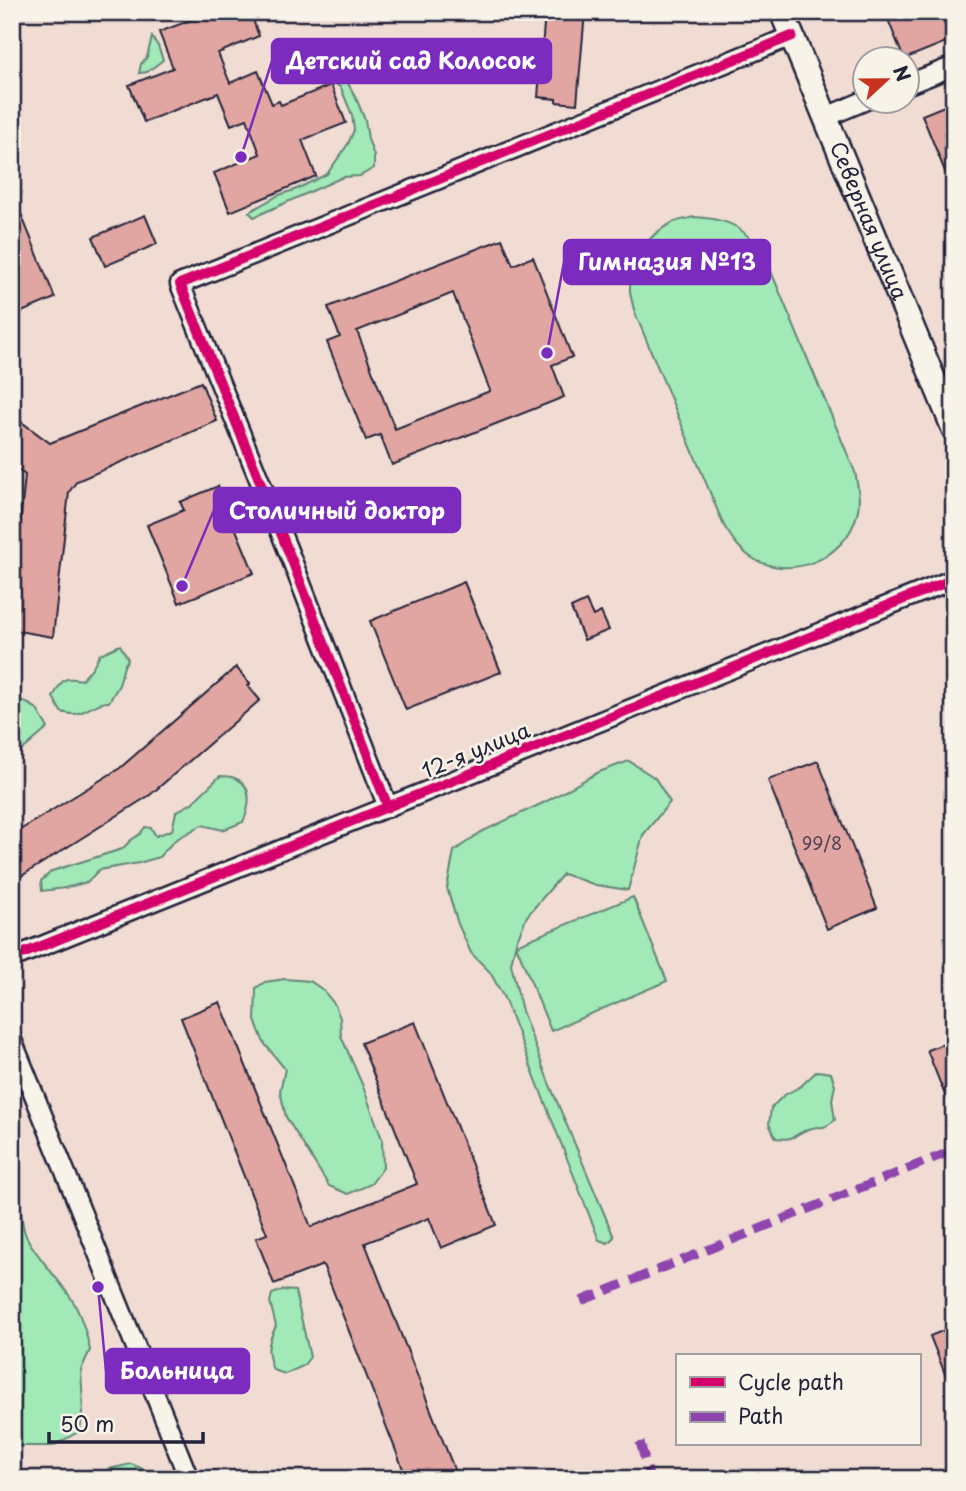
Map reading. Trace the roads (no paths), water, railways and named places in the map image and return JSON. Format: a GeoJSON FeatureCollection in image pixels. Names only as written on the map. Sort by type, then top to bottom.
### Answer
{"type":"FeatureCollection","features":[{"type":"Feature","properties":{"kind":"street","name":"Северная улица"},"geometry":{"type":"LineString","coordinates":[[782,12],[954,429]]}},
{"type":"Feature","properties":{"kind":"street"},"geometry":{"type":"LineString","coordinates":[[388,807],[180,284],[792,36]]}},
{"type":"Feature","properties":{"kind":"street"},"geometry":{"type":"LineString","coordinates":[[920,79],[954,66]]}},
{"type":"Feature","properties":{"kind":"street"},"geometry":{"type":"LineString","coordinates":[[825,117],[850,107]]}},
{"type":"Feature","properties":{"kind":"street","name":"12-я улица"},"geometry":{"type":"LineString","coordinates":[[12,958],[954,579]]}},
{"type":"Feature","properties":{"kind":"street"},"geometry":{"type":"LineString","coordinates":[[12,1040],[189,1479]]}},
{"type":"Feature","properties":{"kind":"place","name":"Детский сад Колосок"},"geometry":{"type":"Point","coordinates":[241,157]}},
{"type":"Feature","properties":{"kind":"place","name":"Гимназия №13"},"geometry":{"type":"Point","coordinates":[547,353]}},
{"type":"Feature","properties":{"kind":"place","name":"Столичный доктор"},"geometry":{"type":"Point","coordinates":[182,586]}},
{"type":"Feature","properties":{"kind":"place","name":"Больница"},"geometry":{"type":"Point","coordinates":[98,1287]}}]}
